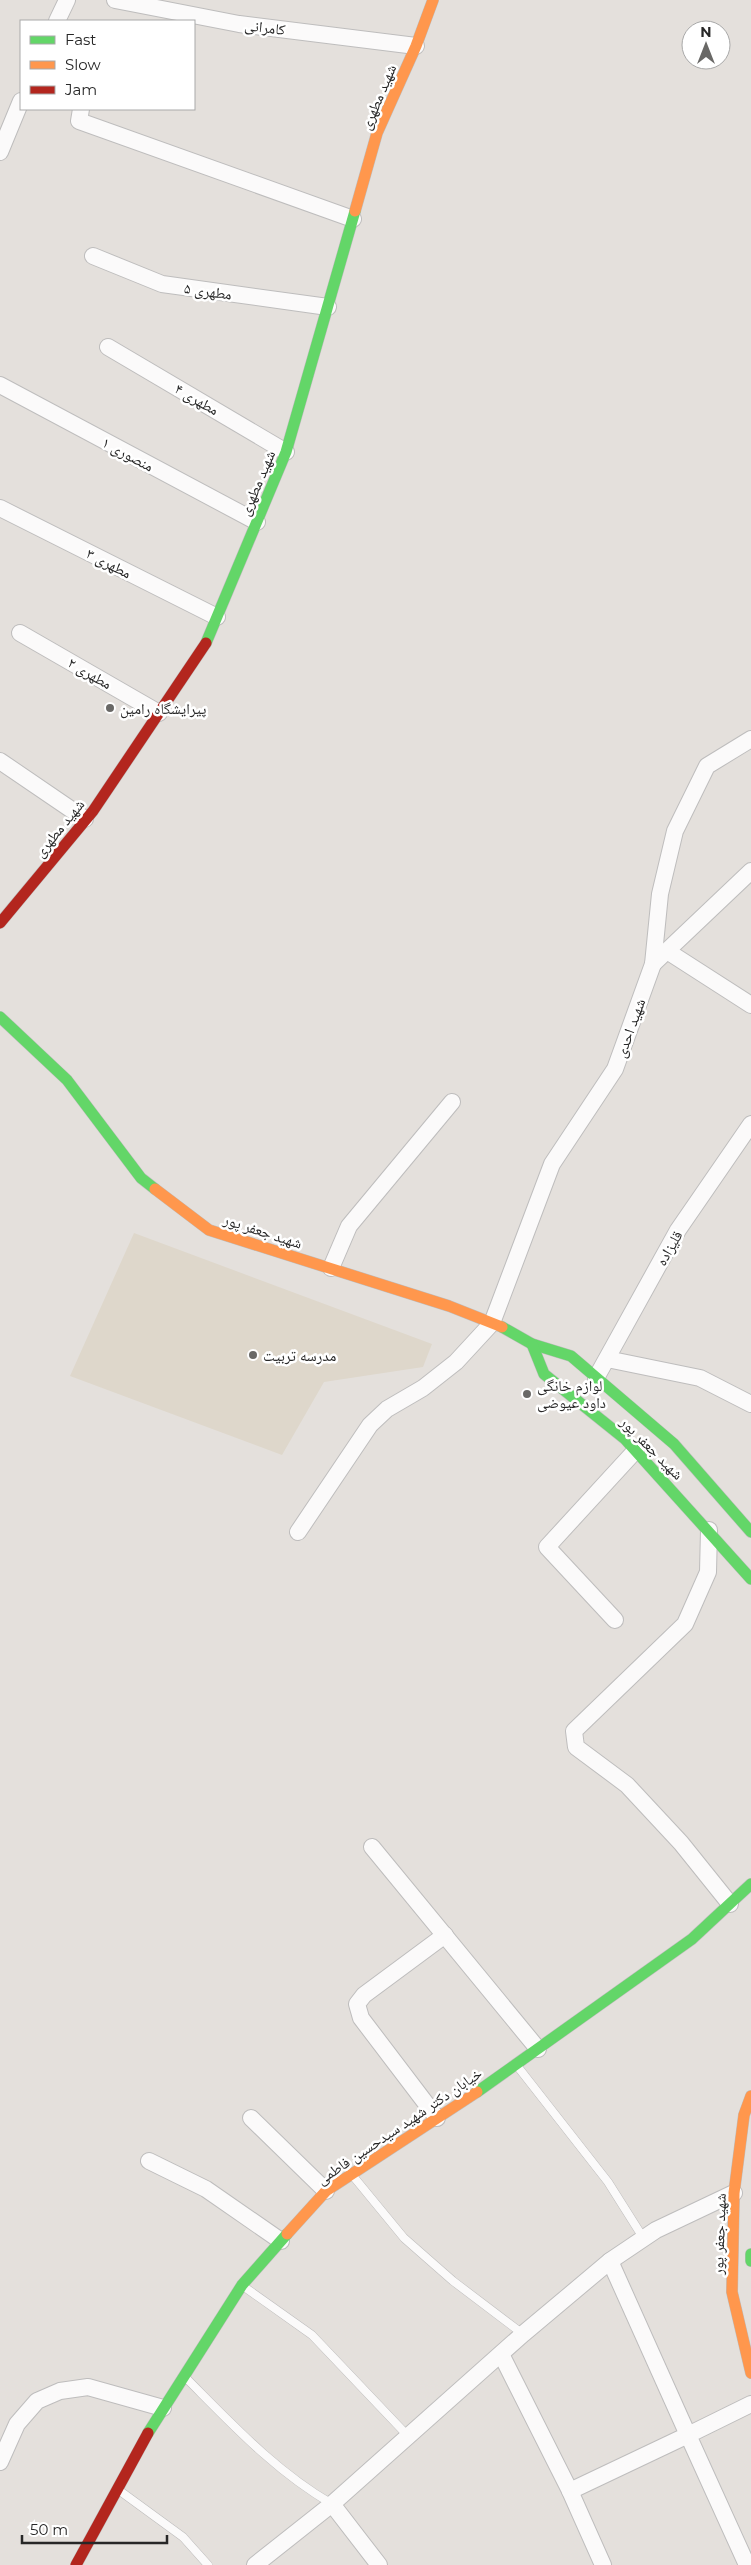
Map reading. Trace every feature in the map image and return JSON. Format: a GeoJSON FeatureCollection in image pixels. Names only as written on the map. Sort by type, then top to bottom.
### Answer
{"type":"FeatureCollection","features":[{"type":"Feature","properties":{"kind":"street"},"geometry":{"type":"LineString","coordinates":[[57,20],[67,0]]}},
{"type":"Feature","properties":{"kind":"street","name":"کامرانی"},"geometry":{"type":"LineString","coordinates":[[115,0],[239,24],[416,46]]}},
{"type":"Feature","properties":{"kind":"street","name":"شهید مطهری"},"geometry":{"type":"LineString","coordinates":[[0,923],[85,819],[207,642],[286,452],[377,134],[416,46],[433,0]]}},
{"type":"Feature","properties":{"kind":"street"},"geometry":{"type":"LineString","coordinates":[[0,152],[20,103]]}},
{"type":"Feature","properties":{"kind":"street"},"geometry":{"type":"LineString","coordinates":[[81,110],[79,121],[353,219]]}},
{"type":"Feature","properties":{"kind":"street","name":"مطهری ۵"},"geometry":{"type":"LineString","coordinates":[[93,256],[162,284],[328,307]]}},
{"type":"Feature","properties":{"kind":"street","name":"مطهری ۴"},"geometry":{"type":"LineString","coordinates":[[108,347],[286,452]]}},
{"type":"Feature","properties":{"kind":"street","name":"منصوری ۱"},"geometry":{"type":"LineString","coordinates":[[0,385],[257,522]]}},
{"type":"Feature","properties":{"kind":"street","name":"مطهری ۳"},"geometry":{"type":"LineString","coordinates":[[0,508],[218,617]]}},
{"type":"Feature","properties":{"kind":"street","name":"مطهری ۲"},"geometry":{"type":"LineString","coordinates":[[20,633],[159,713]]}},
{"type":"Feature","properties":{"kind":"street","name":"شهید احدی"},"geometry":{"type":"LineString","coordinates":[[492,1323],[552,1164],[615,1069],[653,964],[660,894],[675,831],[707,766],[751,739]]}},
{"type":"Feature","properties":{"kind":"street"},"geometry":{"type":"LineString","coordinates":[[0,761],[85,819]]}},
{"type":"Feature","properties":{"kind":"street"},"geometry":{"type":"LineString","coordinates":[[653,964],[751,871]]}},
{"type":"Feature","properties":{"kind":"street"},"geometry":{"type":"LineString","coordinates":[[667,951],[751,1004]]}},
{"type":"Feature","properties":{"kind":"street","name":"شهید جعفر پور"},"geometry":{"type":"LineString","coordinates":[[0,1017],[67,1080],[142,1178],[209,1230],[449,1306],[492,1323],[532,1344],[571,1356],[674,1444],[751,1532]]}},
{"type":"Feature","properties":{"kind":"street"},"geometry":{"type":"LineString","coordinates":[[331,1268],[348,1226],[452,1102]]}},
{"type":"Feature","properties":{"kind":"street","name":"قلیزاده"},"geometry":{"type":"LineString","coordinates":[[596,1378],[678,1230],[751,1124]]}},
{"type":"Feature","properties":{"kind":"street"},"geometry":{"type":"LineString","coordinates":[[298,1532],[370,1425],[388,1409],[423,1388],[456,1362],[492,1323]]}},
{"type":"Feature","properties":{"kind":"street","name":"شهید جعفر پور"},"geometry":{"type":"LineString","coordinates":[[532,1344],[544,1374],[625,1439],[709,1530],[751,1579]]}},
{"type":"Feature","properties":{"kind":"street"},"geometry":{"type":"LineString","coordinates":[[607,1359],[700,1378],[751,1404]]}},
{"type":"Feature","properties":{"kind":"street"},"geometry":{"type":"LineString","coordinates":[[615,1620],[547,1547],[636,1450]]}},
{"type":"Feature","properties":{"kind":"street"},"geometry":{"type":"LineString","coordinates":[[709,1530],[708,1572],[685,1624],[574,1730],[576,1747],[627,1785],[681,1843],[730,1904]]}},
{"type":"Feature","properties":{"kind":"street"},"geometry":{"type":"LineString","coordinates":[[372,1847],[538,2049]]}},
{"type":"Feature","properties":{"kind":"street","name":"خیابان دکتر شهید سیدحسین فاطمی"},"geometry":{"type":"LineString","coordinates":[[76,2565],[163,2408],[242,2285],[326,2191],[516,2066],[692,1939],[751,1884]]}},
{"type":"Feature","properties":{"kind":"street"},"geometry":{"type":"LineString","coordinates":[[436,2118],[361,2018],[357,2004],[364,1995],[445,1935]]}},
{"type":"Feature","properties":{"kind":"street","name":"شهید جعفر پور"},"geometry":{"type":"LineString","coordinates":[[751,2096],[744,2115],[734,2193],[732,2292],[751,2374]]}},
{"type":"Feature","properties":{"kind":"street"},"geometry":{"type":"LineString","coordinates":[[251,2118],[326,2191]]}},
{"type":"Feature","properties":{"kind":"street"},"geometry":{"type":"LineString","coordinates":[[149,2161],[206,2189],[281,2241]]}},
{"type":"Feature","properties":{"kind":"street"},"geometry":{"type":"LineString","coordinates":[[255,2565],[332,2504],[522,2334],[610,2261],[645,2240],[656,2230],[734,2193]]}},
{"type":"Feature","properties":{"kind":"street"},"geometry":{"type":"LineString","coordinates":[[751,2254],[751,2262]]}},
{"type":"Feature","properties":{"kind":"street"},"geometry":{"type":"LineString","coordinates":[[610,2261],[747,2565]]}},
{"type":"Feature","properties":{"kind":"street"},"geometry":{"type":"LineString","coordinates":[[501,2354],[570,2491],[603,2565]]}},
{"type":"Feature","properties":{"kind":"street"},"geometry":{"type":"LineString","coordinates":[[0,2462],[17,2424],[37,2401],[60,2391],[88,2387],[163,2408]]}},
{"type":"Feature","properties":{"kind":"street"},"geometry":{"type":"LineString","coordinates":[[570,2491],[751,2404]]}},
{"type":"Feature","properties":{"kind":"street"},"geometry":{"type":"LineString","coordinates":[[332,2504],[379,2565]]}},
{"type":"Feature","properties":{"kind":"lane"},"geometry":{"type":"LineString","coordinates":[[516,2066],[608,2182],[645,2240]]}},
{"type":"Feature","properties":{"kind":"lane"},"geometry":{"type":"LineString","coordinates":[[352,2174],[404,2238],[453,2281],[522,2334]]}},
{"type":"Feature","properties":{"kind":"lane"},"geometry":{"type":"LineString","coordinates":[[242,2285],[312,2335],[408,2436]]}},
{"type":"Feature","properties":{"kind":"lane"},"geometry":{"type":"LineString","coordinates":[[184,2375],[264,2455],[310,2491],[332,2504]]}},
{"type":"Feature","properties":{"kind":"lane"},"geometry":{"type":"LineString","coordinates":[[117,2489],[183,2537],[208,2565]]}},
{"type":"Feature","properties":{"kind":"shaded area","name":"مدرسه تربیت"},"geometry":{"type":"Polygon","coordinates":[[[134,1233],[432,1344],[423,1367],[324,1382],[282,1455],[70,1376],[134,1233]]]}},
{"type":"Feature","properties":{"kind":"traffic: fast"},"geometry":{"type":"LineString","coordinates":[[206,643],[286,452],[355,211]]}},
{"type":"Feature","properties":{"kind":"traffic: fast"},"geometry":{"type":"LineString","coordinates":[[0,1017],[67,1080],[141,1178],[155,1189]]}},
{"type":"Feature","properties":{"kind":"traffic: fast"},"geometry":{"type":"LineString","coordinates":[[502,1327],[532,1344],[571,1356],[674,1444],[751,1532]]}},
{"type":"Feature","properties":{"kind":"traffic: fast"},"geometry":{"type":"LineString","coordinates":[[532,1344],[544,1374],[625,1439],[751,1579]]}},
{"type":"Feature","properties":{"kind":"traffic: fast"},"geometry":{"type":"LineString","coordinates":[[477,2092],[692,1939],[751,1884]]}},
{"type":"Feature","properties":{"kind":"traffic: fast"},"geometry":{"type":"LineString","coordinates":[[148,2433],[242,2285],[287,2234]]}},
{"type":"Feature","properties":{"kind":"traffic: fast"},"geometry":{"type":"LineString","coordinates":[[751,2254],[751,2261]]}},
{"type":"Feature","properties":{"kind":"traffic: slow"},"geometry":{"type":"LineString","coordinates":[[355,211],[377,133],[416,46],[433,0]]}},
{"type":"Feature","properties":{"kind":"traffic: slow"},"geometry":{"type":"LineString","coordinates":[[155,1189],[209,1230],[449,1306],[502,1327]]}},
{"type":"Feature","properties":{"kind":"traffic: slow"},"geometry":{"type":"LineString","coordinates":[[287,2234],[326,2191],[477,2092]]}},
{"type":"Feature","properties":{"kind":"traffic: slow"},"geometry":{"type":"LineString","coordinates":[[751,2096],[744,2115],[734,2193],[732,2292],[751,2373]]}},
{"type":"Feature","properties":{"kind":"traffic: jam"},"geometry":{"type":"LineString","coordinates":[[0,923],[93,811],[206,643]]}},
{"type":"Feature","properties":{"kind":"traffic: jam"},"geometry":{"type":"LineString","coordinates":[[76,2565],[148,2433]]}},
{"type":"Feature","properties":{"kind":"place","name":"پیرایشگاه ‌رامین"},"geometry":{"type":"Point","coordinates":[110,708]}},
{"type":"Feature","properties":{"kind":"place","name":"مدرسه تربیت"},"geometry":{"type":"Point","coordinates":[253,1355]}},
{"type":"Feature","properties":{"kind":"place","name":"لوازم خانگی داود عیوضی"},"geometry":{"type":"Point","coordinates":[527,1394]}}]}
